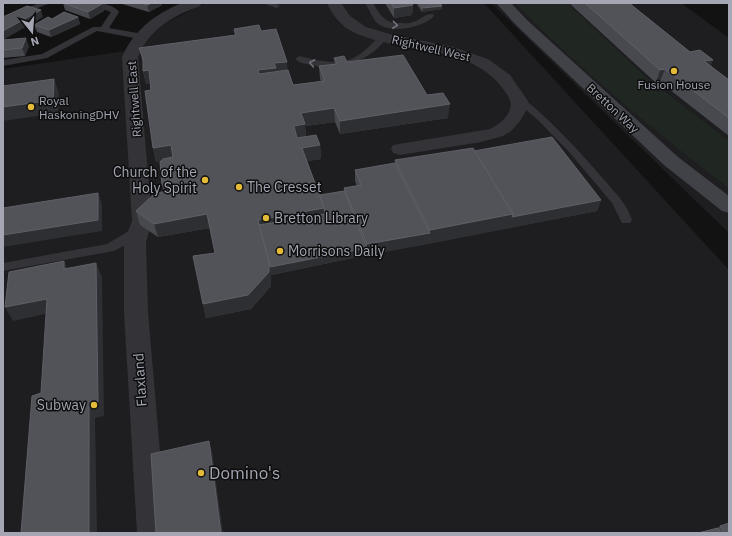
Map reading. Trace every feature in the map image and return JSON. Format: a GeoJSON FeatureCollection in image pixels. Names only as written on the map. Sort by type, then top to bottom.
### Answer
{"type":"FeatureCollection","features":[{"type":"Feature","properties":{"kind":"street","name":"Rightwell East"},"geometry":{"type":"LineString","coordinates":[[139,228],[142,221],[130,57],[133,47],[140,36],[150,26],[168,15],[195,3]]}},
{"type":"Feature","properties":{"kind":"street","name":"Rightwell West"},"geometry":{"type":"LineString","coordinates":[[334,3],[338,12],[348,23],[360,30],[384,37],[454,52],[476,59],[494,69],[511,87],[520,100]]}},
{"type":"Feature","properties":{"kind":"street","name":"Bretton Way"},"geometry":{"type":"LineString","coordinates":[[503,3],[522,23],[665,156],[729,206]]}},
{"type":"Feature","properties":{"kind":"street"},"geometry":{"type":"LineString","coordinates":[[400,149],[488,135],[502,129],[511,120],[519,110],[520,100]]}},
{"type":"Feature","properties":{"kind":"street","name":"Flaxland"},"geometry":{"type":"LineString","coordinates":[[139,228],[135,242],[136,312],[152,533]]}},
{"type":"Feature","properties":{"kind":"lane"},"geometry":{"type":"LineString","coordinates":[[3,19],[47,3]]}},
{"type":"Feature","properties":{"kind":"lane"},"geometry":{"type":"LineString","coordinates":[[99,3],[99,5],[113,9],[115,12],[104,29]]}},
{"type":"Feature","properties":{"kind":"lane"},"geometry":{"type":"LineString","coordinates":[[267,3],[276,6]]}},
{"type":"Feature","properties":{"kind":"lane"},"geometry":{"type":"LineString","coordinates":[[369,3],[379,20],[385,24],[397,26],[414,25],[430,16]]}},
{"type":"Feature","properties":{"kind":"lane"},"geometry":{"type":"LineString","coordinates":[[3,62],[44,56],[88,32],[104,29],[131,36],[140,36]]}},
{"type":"Feature","properties":{"kind":"lane"},"geometry":{"type":"LineString","coordinates":[[299,59],[315,64],[325,65],[350,61],[362,56],[384,37]]}},
{"type":"Feature","properties":{"kind":"lane"},"geometry":{"type":"LineString","coordinates":[[520,100],[539,115],[588,167],[620,206],[626,220]]}},
{"type":"Feature","properties":{"kind":"lane"},"geometry":{"type":"LineString","coordinates":[[3,267],[110,248],[122,242],[139,228]]}},
{"type":"Feature","properties":{"kind":"shaded area"},"geometry":{"type":"Polygon","coordinates":[[[205,3],[484,3],[729,270],[729,533],[3,533],[3,69],[139,49],[157,27],[205,3]]]}},
{"type":"Feature","properties":{"kind":"shaded area"},"geometry":{"type":"Polygon","coordinates":[[[491,3],[681,3],[729,38],[729,233],[491,3]]]}},
{"type":"Feature","properties":{"kind":"shaded area"},"geometry":{"type":"Polygon","coordinates":[[[515,3],[567,3],[648,79],[729,141],[729,188],[673,144],[592,76],[515,3]]]}},
{"type":"Feature","properties":{"kind":"building"},"geometry":{"type":"Polygon","coordinates":[[[63,3],[102,4],[88,12],[63,3]]]}},
{"type":"Feature","properties":{"kind":"building"},"geometry":{"type":"Polygon","coordinates":[[[140,3],[152,3],[147,5],[140,3]]]}},
{"type":"Feature","properties":{"kind":"building"},"geometry":{"type":"Polygon","coordinates":[[[391,3],[411,3],[413,5],[394,8],[391,3]]]}},
{"type":"Feature","properties":{"kind":"building"},"geometry":{"type":"Polygon","coordinates":[[[419,3],[440,3],[442,6],[423,8],[419,3]]]}},
{"type":"Feature","properties":{"kind":"building"},"geometry":{"type":"Polygon","coordinates":[[[585,3],[629,3],[690,52],[700,50],[713,60],[704,61],[729,80],[729,118],[665,69],[660,70],[585,3]]]}},
{"type":"Feature","properties":{"kind":"building"},"geometry":{"type":"Polygon","coordinates":[[[27,6],[41,10],[3,31],[3,17],[27,6]]]}},
{"type":"Feature","properties":{"kind":"building"},"geometry":{"type":"Polygon","coordinates":[[[64,12],[78,17],[49,30],[34,25],[48,17],[52,19],[64,12]]]}},
{"type":"Feature","properties":{"kind":"building","name":"The Cresset"},"geometry":{"type":"Polygon","coordinates":[[[259,25],[261,31],[276,29],[287,62],[274,63],[276,68],[258,70],[259,74],[288,70],[293,85],[325,81],[319,66],[337,64],[334,58],[344,56],[347,62],[403,55],[427,95],[443,93],[450,104],[340,121],[334,108],[301,113],[305,124],[294,126],[297,138],[316,135],[320,145],[302,148],[324,208],[258,220],[269,261],[269,272],[248,295],[203,304],[193,256],[215,253],[207,214],[154,224],[136,211],[155,193],[169,191],[169,188],[162,185],[160,162],[163,159],[173,157],[171,145],[153,148],[145,91],[151,90],[149,70],[143,71],[143,58],[139,48],[236,35],[234,29],[259,25]]]}},
{"type":"Feature","properties":{"kind":"building"},"geometry":{"type":"Polygon","coordinates":[[[26,38],[22,48],[3,50],[3,40],[26,38]]]}},
{"type":"Feature","properties":{"kind":"building"},"geometry":{"type":"Polygon","coordinates":[[[54,79],[53,100],[3,107],[3,86],[54,79]]]}},
{"type":"Feature","properties":{"kind":"building"},"geometry":{"type":"Polygon","coordinates":[[[552,137],[601,200],[512,217],[513,214],[474,151],[552,137]]]}},
{"type":"Feature","properties":{"kind":"building"},"geometry":{"type":"Polygon","coordinates":[[[473,148],[513,214],[430,230],[395,160],[473,148]]]}},
{"type":"Feature","properties":{"kind":"building"},"geometry":{"type":"Polygon","coordinates":[[[395,163],[430,233],[367,244],[344,188],[361,185],[355,170],[395,163]]]}},
{"type":"Feature","properties":{"kind":"building"},"geometry":{"type":"Polygon","coordinates":[[[344,191],[367,248],[270,267],[259,225],[325,214],[320,195],[344,191]]]}},
{"type":"Feature","properties":{"kind":"building"},"geometry":{"type":"Polygon","coordinates":[[[98,193],[98,220],[3,235],[3,208],[98,193]]]}},
{"type":"Feature","properties":{"kind":"building"},"geometry":{"type":"Polygon","coordinates":[[[64,261],[64,269],[96,263],[98,402],[89,405],[89,533],[21,533],[32,396],[41,393],[47,299],[5,307],[9,272],[64,261]]]}},
{"type":"Feature","properties":{"kind":"building"},"geometry":{"type":"Polygon","coordinates":[[[209,441],[221,533],[156,533],[151,454],[209,441]]]}},
{"type":"Feature","properties":{"kind":"building"},"geometry":{"type":"Polygon","coordinates":[[[729,523],[729,533],[724,533],[720,526],[729,523]]]}},
{"type":"Feature","properties":{"kind":"building"},"geometry":{"type":"Polygon","coordinates":[[[718,528],[721,533],[698,533],[718,528]]]}},
{"type":"Feature","properties":{"kind":"place","name":"Fusion House"},"geometry":{"type":"Point","coordinates":[674,71]}},
{"type":"Feature","properties":{"kind":"place","name":"Royal HaskoningDHV"},"geometry":{"type":"Point","coordinates":[31,107]}},
{"type":"Feature","properties":{"kind":"place","name":"Church of the Holy Spirit"},"geometry":{"type":"Point","coordinates":[205,180]}},
{"type":"Feature","properties":{"kind":"place","name":"The Cresset"},"geometry":{"type":"Point","coordinates":[239,187]}},
{"type":"Feature","properties":{"kind":"place","name":"Bretton Library"},"geometry":{"type":"Point","coordinates":[266,218]}},
{"type":"Feature","properties":{"kind":"place","name":"Morrisons Daily"},"geometry":{"type":"Point","coordinates":[280,251]}},
{"type":"Feature","properties":{"kind":"place","name":"Subway"},"geometry":{"type":"Point","coordinates":[94,405]}},
{"type":"Feature","properties":{"kind":"place","name":"Domino's"},"geometry":{"type":"Point","coordinates":[201,473]}}]}
